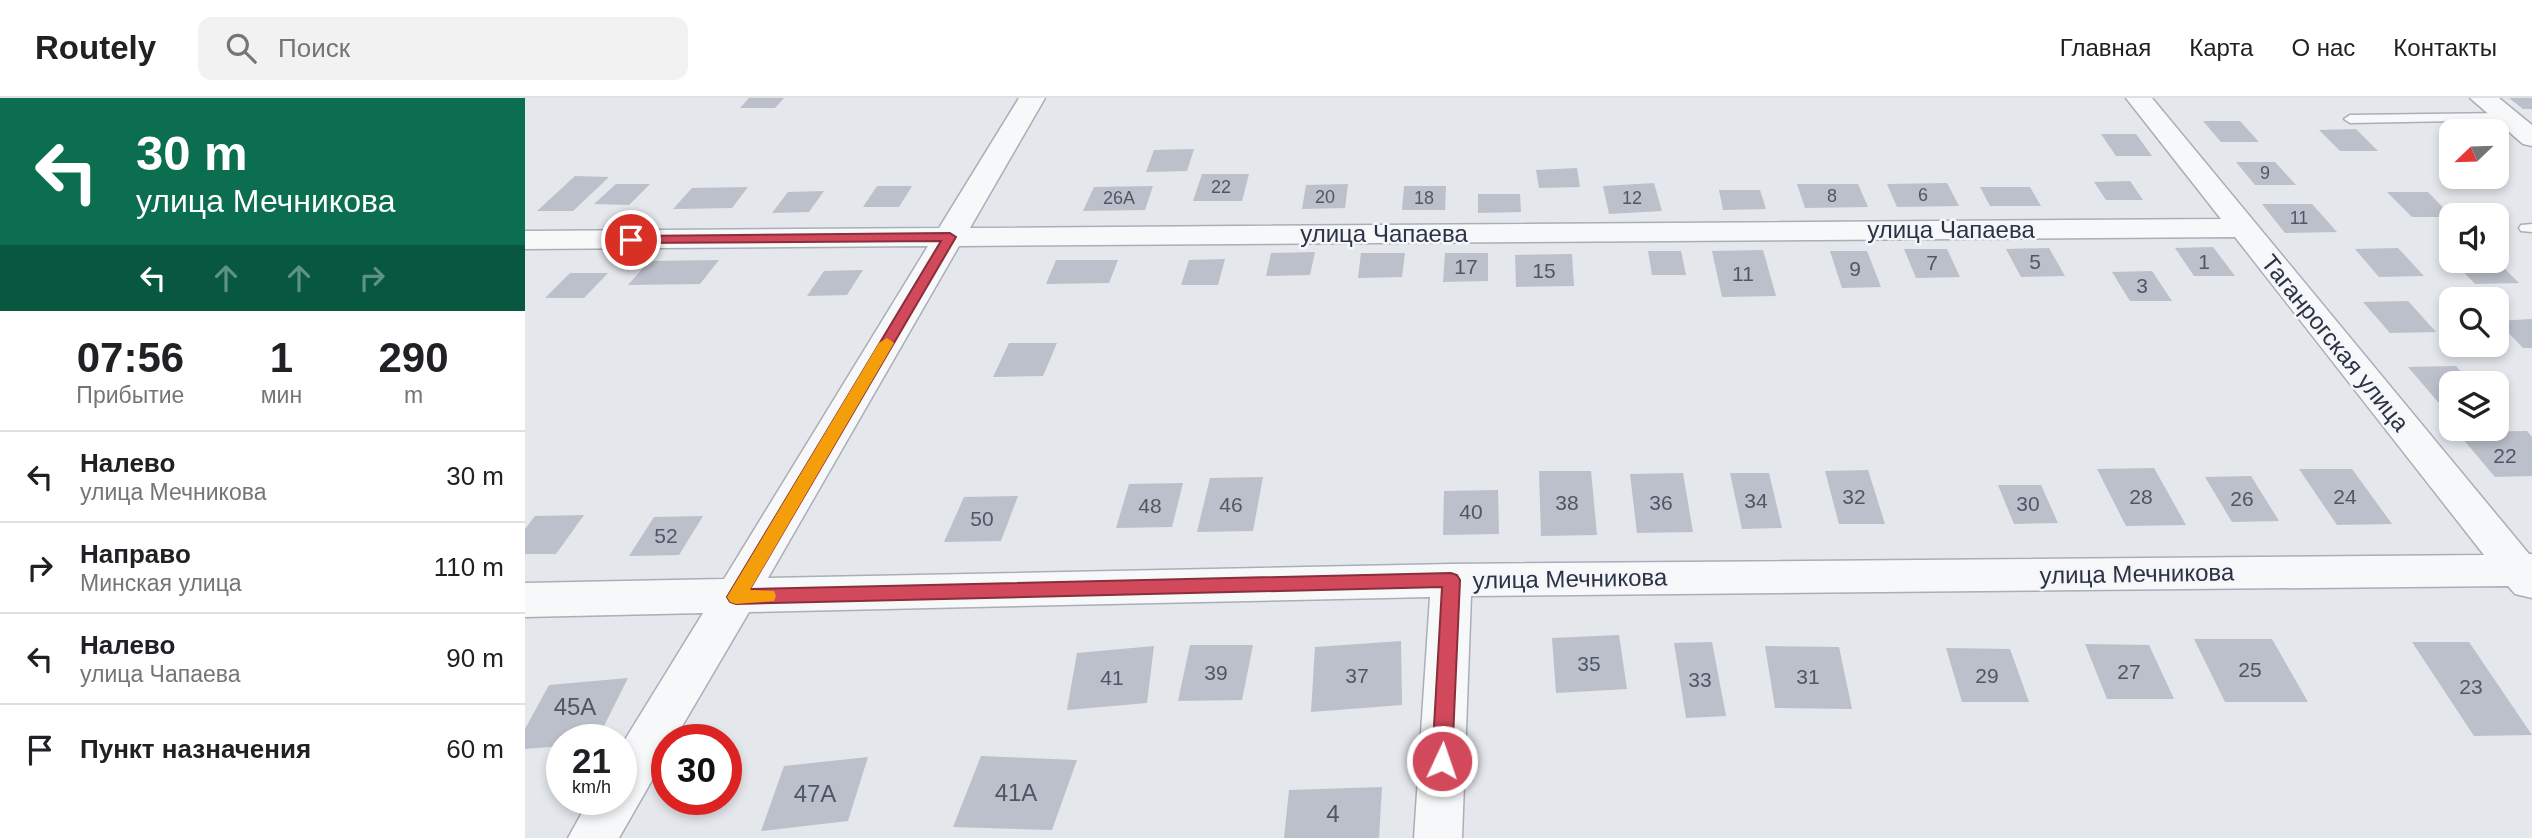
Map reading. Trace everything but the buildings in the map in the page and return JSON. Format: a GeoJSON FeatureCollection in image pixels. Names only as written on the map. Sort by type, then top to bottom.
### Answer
{"type":"FeatureCollection","features":[{"type":"Feature","properties":{"kind":"street"},"geometry":{"type":"LineString","coordinates":[[637,762],[1032,98]]}},
{"type":"Feature","properties":{"kind":"street","name":"Таганрогская улица"},"geometry":{"type":"LineString","coordinates":[[2139,98],[2242,228],[2528,576]]}},
{"type":"Feature","properties":{"kind":"street"},"geometry":{"type":"LineString","coordinates":[[2483,98],[2532,138]]}},
{"type":"Feature","properties":{"kind":"street","name":"улица Чапаева"},"geometry":{"type":"LineString","coordinates":[[525,240],[2242,228]]}},
{"type":"Feature","properties":{"kind":"street","name":"улица Мечникова"},"geometry":{"type":"LineString","coordinates":[[525,600],[1451,580],[2528,576]]}},
{"type":"Feature","properties":{"kind":"street"},"geometry":{"type":"LineString","coordinates":[[1438,838],[1451,580]]}},
{"type":"Feature","properties":{"kind":"street"},"geometry":{"type":"LineString","coordinates":[[592,838],[606,815]]}},
{"type":"Feature","properties":{"kind":"lane"},"geometry":{"type":"LineString","coordinates":[[2350,119],[2506,117]]}},
{"type":"Feature","properties":{"kind":"slow traffic"},"geometry":{"type":"LineString","coordinates":[[768,596],[736,597],[887,343]]}},
{"type":"Feature","properties":{"kind":"route"},"geometry":{"type":"LineString","coordinates":[[631,240],[950,237],[736,597],[1451,580],[1442,761]]}}]}
